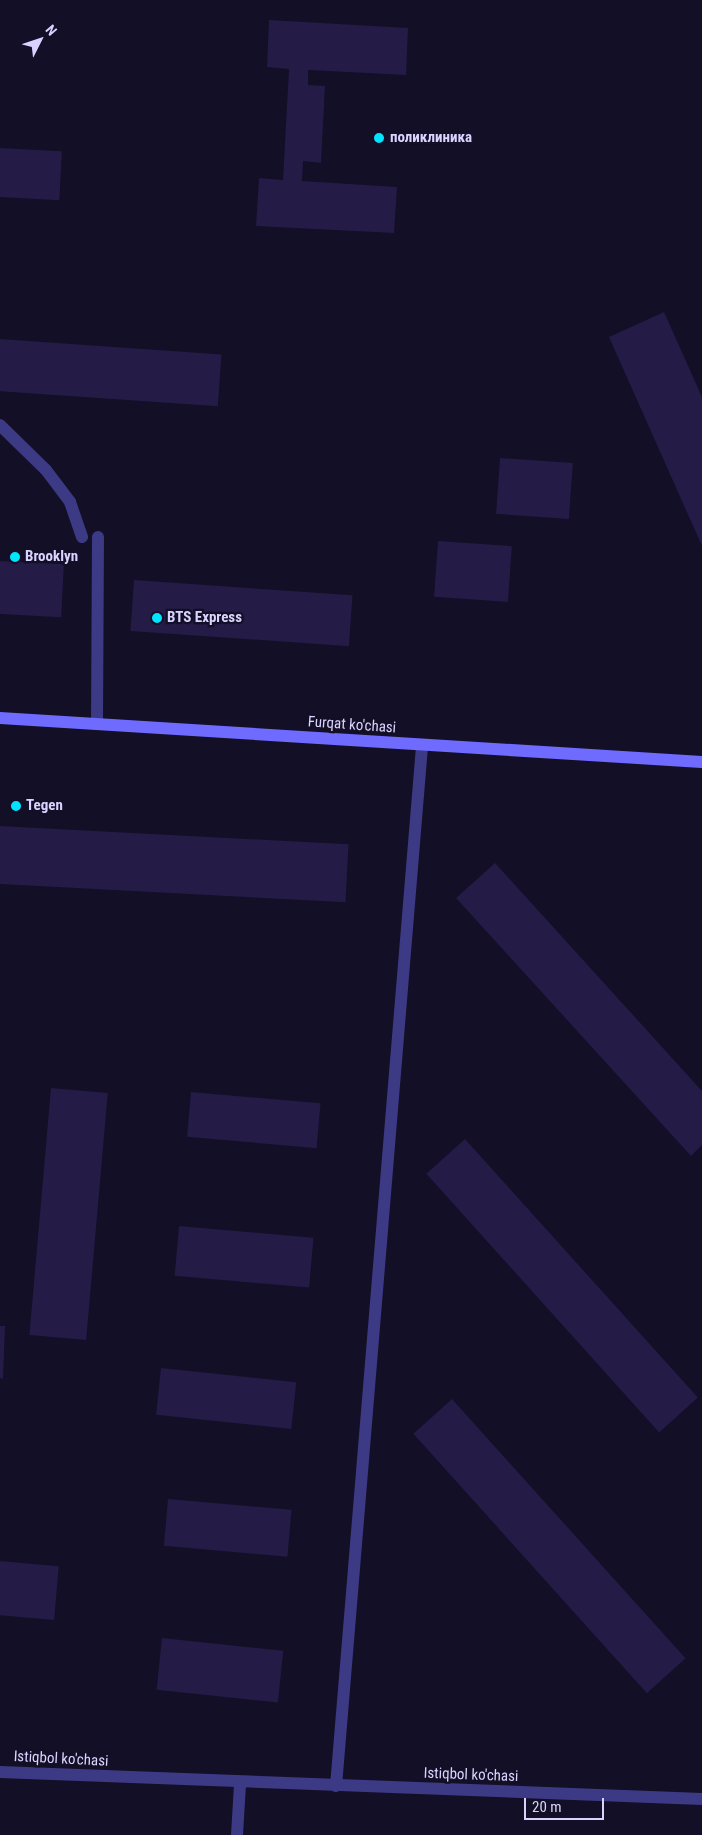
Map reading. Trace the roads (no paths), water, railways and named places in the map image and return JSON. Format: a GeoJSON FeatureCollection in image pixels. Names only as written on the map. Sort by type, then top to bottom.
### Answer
{"type":"FeatureCollection","features":[{"type":"Feature","properties":{"kind":"main road","name":"Furqat ko'chasi"},"geometry":{"type":"LineString","coordinates":[[0,718],[422,746],[702,762]]}},
{"type":"Feature","properties":{"kind":"street"},"geometry":{"type":"LineString","coordinates":[[0,425],[46,470],[70,502],[82,537]]}},
{"type":"Feature","properties":{"kind":"street"},"geometry":{"type":"LineString","coordinates":[[97,724],[98,537]]}},
{"type":"Feature","properties":{"kind":"street"},"geometry":{"type":"LineString","coordinates":[[336,1786],[422,746]]}},
{"type":"Feature","properties":{"kind":"street","name":"Istiqbol ko'chasi"},"geometry":{"type":"LineString","coordinates":[[0,1772],[240,1784],[702,1799]]}},
{"type":"Feature","properties":{"kind":"street"},"geometry":{"type":"LineString","coordinates":[[237,1835],[240,1784]]}},
{"type":"Feature","properties":{"kind":"place","name":"поликлиника"},"geometry":{"type":"Point","coordinates":[379,138]}},
{"type":"Feature","properties":{"kind":"place","name":"Brooklyn"},"geometry":{"type":"Point","coordinates":[15,557]}},
{"type":"Feature","properties":{"kind":"place","name":"BTS Express"},"geometry":{"type":"Point","coordinates":[157,618]}},
{"type":"Feature","properties":{"kind":"place","name":"Tegen"},"geometry":{"type":"Point","coordinates":[16,806]}}]}
